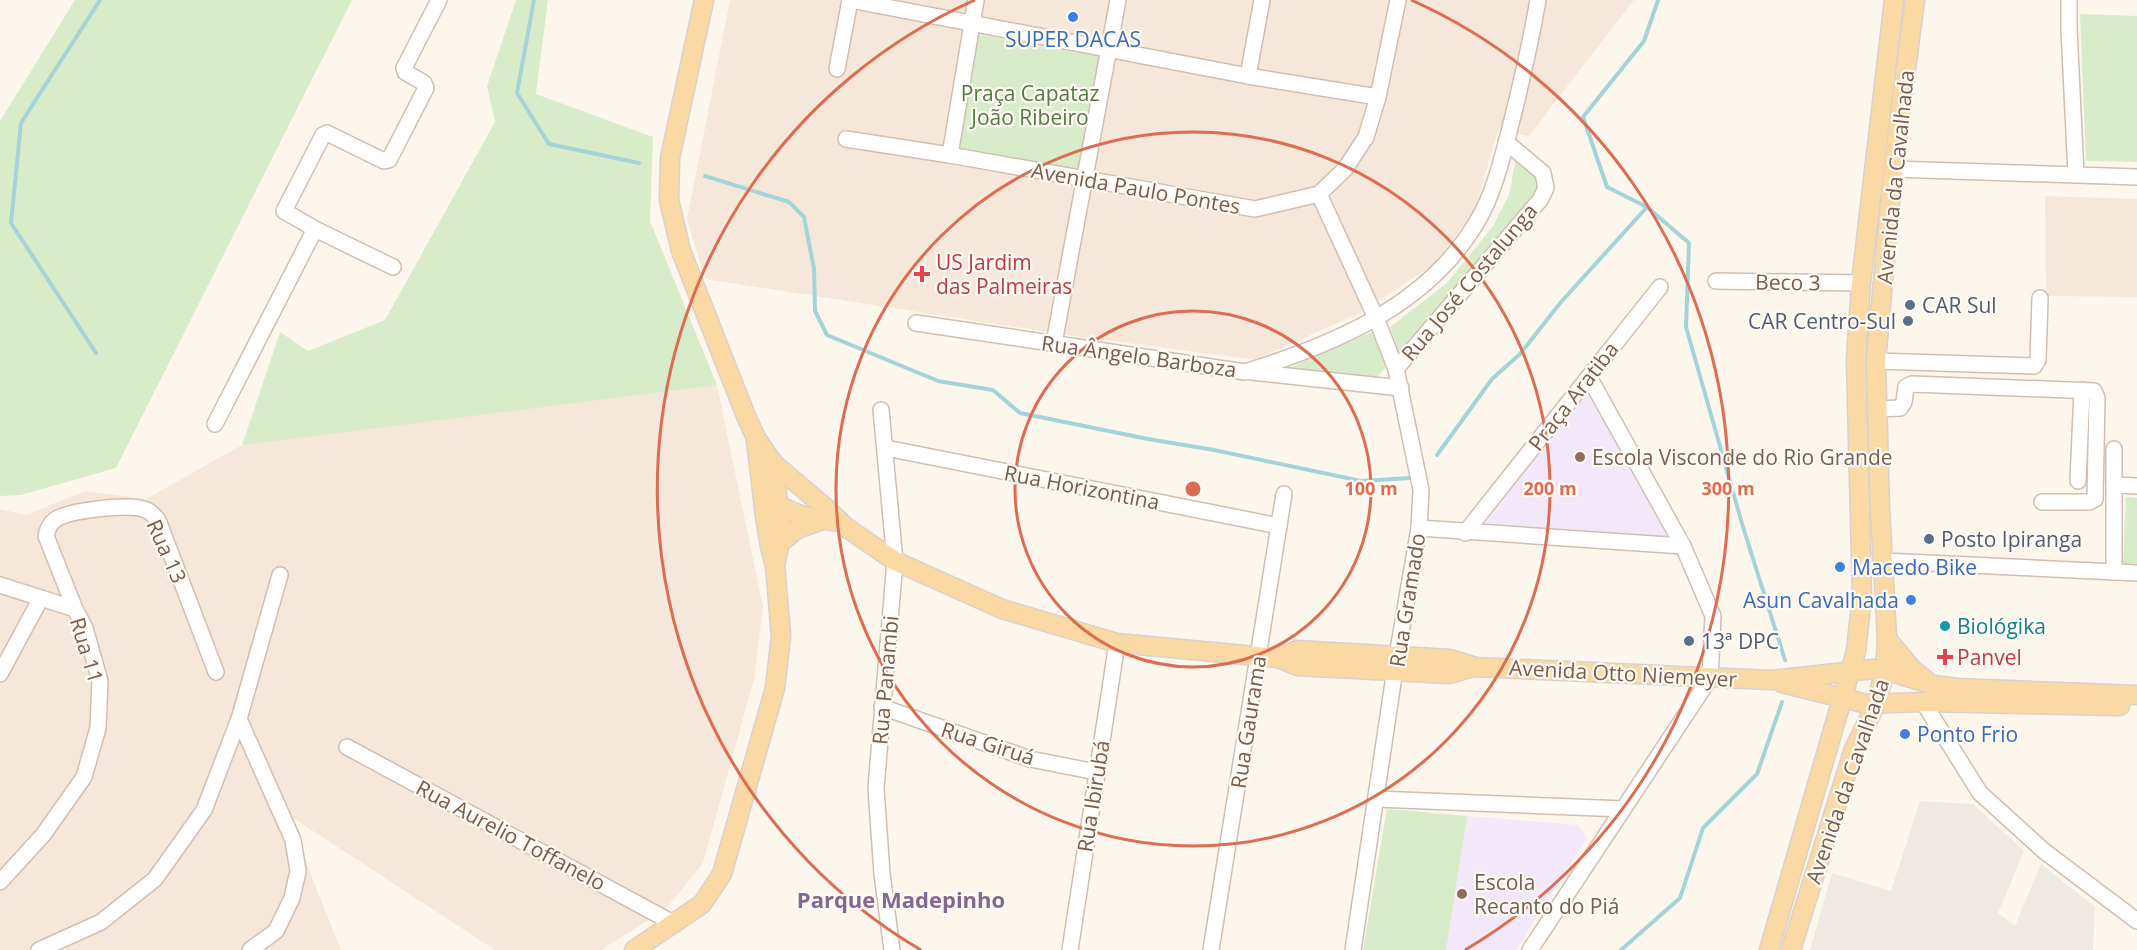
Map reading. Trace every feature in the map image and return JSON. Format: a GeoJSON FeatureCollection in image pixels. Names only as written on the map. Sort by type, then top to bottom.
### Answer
{"type":"FeatureCollection","features":[{"type":"Feature","properties":{"kind":"main road"},"geometry":{"type":"LineString","coordinates":[[634,950],[702,904],[722,874],[775,688],[780,636],[775,544],[766,464],[681,250],[669,200],[670,158],[704,0]]}},
{"type":"Feature","properties":{"kind":"main road","name":"Avenida da Cavalhada"},"geometry":{"type":"LineString","coordinates":[[1768,950],[1844,699],[1856,651],[1862,596],[1856,360],[1861,284],[1894,0]]}},
{"type":"Feature","properties":{"kind":"main road","name":"Avenida da Cavalhada"},"geometry":{"type":"LineString","coordinates":[[1791,950],[1854,748],[1876,704],[1885,670],[1887,639],[1880,509],[1876,361],[1893,169],[1915,0]]}},
{"type":"Feature","properties":{"kind":"main road"},"geometry":{"type":"LineString","coordinates":[[766,464],[766,476],[772,498],[779,504]]}},
{"type":"Feature","properties":{"kind":"main road","name":"Avenida Otto Niemeyer"},"geometry":{"type":"LineString","coordinates":[[766,464],[814,497],[831,521]]}},
{"type":"Feature","properties":{"kind":"main road"},"geometry":{"type":"LineString","coordinates":[[775,544],[773,538],[774,512],[784,496],[791,494],[814,497]]}},
{"type":"Feature","properties":{"kind":"main road","name":"Avenida Otto Niemeyer"},"geometry":{"type":"LineString","coordinates":[[779,504],[798,514],[831,521],[896,561],[1002,609],[1117,643],[1258,657],[1278,658],[1297,650],[1396,664],[1450,659],[1476,667],[1710,678],[1771,680],[1852,671],[1885,670],[1933,685],[2137,695]]}},
{"type":"Feature","properties":{"kind":"main road"},"geometry":{"type":"LineString","coordinates":[[775,544],[797,529],[831,521]]}},
{"type":"Feature","properties":{"kind":"main road"},"geometry":{"type":"LineString","coordinates":[[1887,639],[1913,670],[1933,685]]}},
{"type":"Feature","properties":{"kind":"main road","name":"Avenida Otto Niemeyer"},"geometry":{"type":"LineString","coordinates":[[1771,680],[1844,699],[1876,704],[1923,702],[2137,707]]}},
{"type":"Feature","properties":{"kind":"street"},"geometry":{"type":"LineString","coordinates":[[393,267],[284,212],[323,135],[327,133],[384,161],[389,160],[426,88],[424,83],[405,72],[404,68],[439,0]]}},
{"type":"Feature","properties":{"kind":"street"},"geometry":{"type":"LineString","coordinates":[[837,69],[850,0],[1248,76],[1378,98]]}},
{"type":"Feature","properties":{"kind":"street"},"geometry":{"type":"LineString","coordinates":[[950,155],[976,0]]}},
{"type":"Feature","properties":{"kind":"street"},"geometry":{"type":"LineString","coordinates":[[1054,344],[1118,0]]}},
{"type":"Feature","properties":{"kind":"street"},"geometry":{"type":"LineString","coordinates":[[1248,76],[1262,0]]}},
{"type":"Feature","properties":{"kind":"street"},"geometry":{"type":"LineString","coordinates":[[1319,194],[1345,169],[1366,137],[1378,98],[1398,0]]}},
{"type":"Feature","properties":{"kind":"street","name":"Rua Ângelo Barboza"},"geometry":{"type":"LineString","coordinates":[[916,323],[1245,372],[1297,356],[1361,328],[1399,304],[1438,271],[1465,239],[1483,210],[1500,169],[1528,55],[1538,0]]}},
{"type":"Feature","properties":{"kind":"street"},"geometry":{"type":"LineString","coordinates":[[2069,0],[2068,29],[2076,175]]}},
{"type":"Feature","properties":{"kind":"street","name":"Avenida Paulo Pontes"},"geometry":{"type":"LineString","coordinates":[[846,139],[1255,209],[1319,194]]}},
{"type":"Feature","properties":{"kind":"street","name":"Rua José Costalunga"},"geometry":{"type":"LineString","coordinates":[[1396,369],[1540,200],[1546,188],[1543,173],[1506,141]]}},
{"type":"Feature","properties":{"kind":"street"},"geometry":{"type":"LineString","coordinates":[[1893,169],[2137,177]]}},
{"type":"Feature","properties":{"kind":"street","name":"Rua Gramado"},"geometry":{"type":"LineString","coordinates":[[1319,194],[1377,318],[1396,369],[1421,490],[1419,528],[1353,950]]}},
{"type":"Feature","properties":{"kind":"street"},"geometry":{"type":"LineString","coordinates":[[215,424],[315,229]]}},
{"type":"Feature","properties":{"kind":"street","name":"Beco 3"},"geometry":{"type":"LineString","coordinates":[[1716,280],[1861,284]]}},
{"type":"Feature","properties":{"kind":"street","name":"Praça Aratiba"},"geometry":{"type":"LineString","coordinates":[[1465,533],[1660,287]]}},
{"type":"Feature","properties":{"kind":"street"},"geometry":{"type":"LineString","coordinates":[[1876,361],[2034,366],[2038,360],[2040,298]]}},
{"type":"Feature","properties":{"kind":"street"},"geometry":{"type":"LineString","coordinates":[[1245,372],[1401,388]]}},
{"type":"Feature","properties":{"kind":"street"},"geometry":{"type":"LineString","coordinates":[[1530,950],[1710,678],[1713,615],[1683,546],[1588,376]]}},
{"type":"Feature","properties":{"kind":"street"},"geometry":{"type":"LineString","coordinates":[[1878,409],[1900,408],[1904,402],[1906,387],[1912,384],[2094,391],[2097,398],[2095,499],[2089,502],[2042,502]]}},
{"type":"Feature","properties":{"kind":"street"},"geometry":{"type":"LineString","coordinates":[[2078,481],[2082,390]]}},
{"type":"Feature","properties":{"kind":"street","name":"Rua Panambi"},"geometry":{"type":"LineString","coordinates":[[881,410],[896,561],[876,788],[882,874],[892,950]]}},
{"type":"Feature","properties":{"kind":"street","name":"Rua Horizontina"},"geometry":{"type":"LineString","coordinates":[[886,448],[1279,526]]}},
{"type":"Feature","properties":{"kind":"street"},"geometry":{"type":"LineString","coordinates":[[2114,572],[2115,448]]}},
{"type":"Feature","properties":{"kind":"street"},"geometry":{"type":"LineString","coordinates":[[2114,485],[2137,486]]}},
{"type":"Feature","properties":{"kind":"street","name":"Rua Gaurama"},"geometry":{"type":"LineString","coordinates":[[1211,950],[1284,494]]}},
{"type":"Feature","properties":{"kind":"street","name":"Rua 13"},"geometry":{"type":"LineString","coordinates":[[75,609],[46,536],[49,525],[57,518],[85,509],[142,508],[152,513],[158,520],[216,672]]}},
{"type":"Feature","properties":{"kind":"street"},"geometry":{"type":"LineString","coordinates":[[1419,528],[1465,533],[1683,546]]}},
{"type":"Feature","properties":{"kind":"street"},"geometry":{"type":"LineString","coordinates":[[1884,561],[2137,573]]}},
{"type":"Feature","properties":{"kind":"street"},"geometry":{"type":"LineString","coordinates":[[39,950],[102,922],[155,879],[204,810],[239,719],[280,575]]}},
{"type":"Feature","properties":{"kind":"street","name":"Rua 11"},"geometry":{"type":"LineString","coordinates":[[0,585],[75,609],[85,628],[100,681],[98,728],[84,777],[43,835],[0,882]]}},
{"type":"Feature","properties":{"kind":"street"},"geometry":{"type":"LineString","coordinates":[[0,674],[41,598]]}},
{"type":"Feature","properties":{"kind":"street","name":"Rua Ibirubá"},"geometry":{"type":"LineString","coordinates":[[1070,950],[1117,643]]}},
{"type":"Feature","properties":{"kind":"street"},"geometry":{"type":"LineString","coordinates":[[1923,702],[1980,793],[2044,851],[2137,921]]}},
{"type":"Feature","properties":{"kind":"street","name":"Rua Giruá"},"geometry":{"type":"LineString","coordinates":[[882,706],[1030,759],[1096,772]]}},
{"type":"Feature","properties":{"kind":"street"},"geometry":{"type":"LineString","coordinates":[[239,719],[293,840],[298,871],[292,898],[276,932],[250,950]]}},
{"type":"Feature","properties":{"kind":"street","name":"Rua Aurelio Toffanelo"},"geometry":{"type":"LineString","coordinates":[[347,747],[675,924]]}},
{"type":"Feature","properties":{"kind":"street"},"geometry":{"type":"LineString","coordinates":[[1376,799],[1623,809]]}},
{"type":"Feature","properties":{"kind":"shaded area"},"geometry":{"type":"Polygon","coordinates":[[[730,0],[1634,0],[1529,136],[1498,131],[1474,212],[1433,265],[1360,313],[1255,360],[1067,335],[705,279],[687,219],[730,0]]]}},
{"type":"Feature","properties":{"kind":"shaded area"},"geometry":{"type":"Polygon","coordinates":[[[2045,196],[2137,199],[2137,297],[2046,296],[2045,196]]]}},
{"type":"Feature","properties":{"kind":"shaded area"},"geometry":{"type":"Polygon","coordinates":[[[717,385],[763,607],[754,679],[703,863],[666,909],[601,950],[495,950],[287,814],[341,950],[0,950],[0,509],[26,515],[85,491],[146,499],[242,445],[420,399],[717,385]]]}},
{"type":"Feature","properties":{"kind":"shaded area","name":"Escola Visconde do Rio Grande"},"geometry":{"type":"Polygon","coordinates":[[[1587,390],[1668,538],[1485,524],[1587,390]]]}},
{"type":"Feature","properties":{"kind":"shaded area"},"geometry":{"type":"Polygon","coordinates":[[[1920,801],[1973,804],[2024,851],[1998,913],[2015,926],[2041,864],[2095,907],[2093,950],[1810,950],[1832,873],[1891,891],[1920,801]]]}},
{"type":"Feature","properties":{"kind":"shaded area","name":"Escola Recanto do Piá"},"geometry":{"type":"Polygon","coordinates":[[[1387,809],[1578,825],[1587,838],[1516,950],[1363,950],[1387,809]]]}},
{"type":"Feature","properties":{"kind":"green space"},"geometry":{"type":"Polygon","coordinates":[[[75,0],[352,0],[116,468],[21,495],[0,496],[0,121],[75,0]]]}},
{"type":"Feature","properties":{"kind":"green space"},"geometry":{"type":"Polygon","coordinates":[[[516,0],[548,0],[536,94],[653,137],[650,221],[717,385],[242,445],[280,332],[308,351],[385,320],[495,122],[487,86],[516,0]]]}},
{"type":"Feature","properties":{"kind":"green space"},"geometry":{"type":"Polygon","coordinates":[[[2080,14],[2137,16],[2137,162],[2086,161],[2080,14]]]}},
{"type":"Feature","properties":{"kind":"green space","name":"Praça Capataz João Ribeiro"},"geometry":{"type":"Polygon","coordinates":[[[979,35],[1101,57],[1080,175],[958,153],[979,35]]]}},
{"type":"Feature","properties":{"kind":"green space"},"geometry":{"type":"Polygon","coordinates":[[[1516,158],[1536,173],[1541,185],[1535,196],[1400,355],[1390,327],[1447,283],[1493,226],[1509,195],[1516,158]]]}},
{"type":"Feature","properties":{"kind":"green space"},"geometry":{"type":"Polygon","coordinates":[[[1372,332],[1386,367],[1377,377],[1289,368],[1372,332]]]}},
{"type":"Feature","properties":{"kind":"green space"},"geometry":{"type":"Polygon","coordinates":[[[2126,497],[2137,498],[2137,566],[2123,566],[2126,497]]]}},
{"type":"Feature","properties":{"kind":"green space"},"geometry":{"type":"Polygon","coordinates":[[[1387,809],[1467,816],[1446,950],[1363,950],[1387,809]]]}},
{"type":"Feature","properties":{"kind":"waterway"},"geometry":{"type":"LineString","coordinates":[[96,353],[11,223],[21,123],[100,0]]}},
{"type":"Feature","properties":{"kind":"waterway"},"geometry":{"type":"LineString","coordinates":[[534,0],[517,93],[549,144],[639,163]]}},
{"type":"Feature","properties":{"kind":"waterway"},"geometry":{"type":"LineString","coordinates":[[1658,0],[1644,41],[1583,117],[1607,187],[1647,207],[1689,243],[1686,327],[1743,527],[1785,660]]}},
{"type":"Feature","properties":{"kind":"waterway"},"geometry":{"type":"LineString","coordinates":[[705,176],[789,202],[804,217],[814,269],[815,311],[827,335],[938,381],[993,390],[1020,413],[1361,481],[1409,478]]}},
{"type":"Feature","properties":{"kind":"waterway"},"geometry":{"type":"LineString","coordinates":[[1437,455],[1492,379],[1520,354],[1561,302],[1647,207]]}},
{"type":"Feature","properties":{"kind":"waterway"},"geometry":{"type":"LineString","coordinates":[[1621,950],[1680,898],[1703,828],[1757,774],[1782,702]]}},
{"type":"Feature","properties":{"kind":"place","name":"SUPER DACAS"},"geometry":{"type":"Point","coordinates":[1073,17]}},
{"type":"Feature","properties":{"kind":"place","name":"US Jardim das Palmeiras"},"geometry":{"type":"Point","coordinates":[922,274]}},
{"type":"Feature","properties":{"kind":"place","name":"CAR Sul"},"geometry":{"type":"Point","coordinates":[1910,305]}},
{"type":"Feature","properties":{"kind":"place","name":"CAR Centro-Sul"},"geometry":{"type":"Point","coordinates":[1908,321]}},
{"type":"Feature","properties":{"kind":"place","name":"Escola Visconde do Rio Grande"},"geometry":{"type":"Point","coordinates":[1580,457]}},
{"type":"Feature","properties":{"kind":"place","name":"Posto Ipiranga"},"geometry":{"type":"Point","coordinates":[1929,539]}},
{"type":"Feature","properties":{"kind":"place","name":"Macedo Bike"},"geometry":{"type":"Point","coordinates":[1840,567]}},
{"type":"Feature","properties":{"kind":"place","name":"Asun Cavalhada"},"geometry":{"type":"Point","coordinates":[1911,600]}},
{"type":"Feature","properties":{"kind":"place","name":"Biológika"},"geometry":{"type":"Point","coordinates":[1945,626]}},
{"type":"Feature","properties":{"kind":"place","name":"13ª DPC"},"geometry":{"type":"Point","coordinates":[1689,641]}},
{"type":"Feature","properties":{"kind":"place","name":"Panvel"},"geometry":{"type":"Point","coordinates":[1945,657]}},
{"type":"Feature","properties":{"kind":"place","name":"Ponto Frio"},"geometry":{"type":"Point","coordinates":[1905,734]}},
{"type":"Feature","properties":{"kind":"place","name":"Escola Recanto do Piá"},"geometry":{"type":"Point","coordinates":[1462,894]}},
{"type":"Feature","properties":{"kind":"district","name":"Parque Madepinho"},"geometry":{"type":"Point","coordinates":[901,899]}}]}
